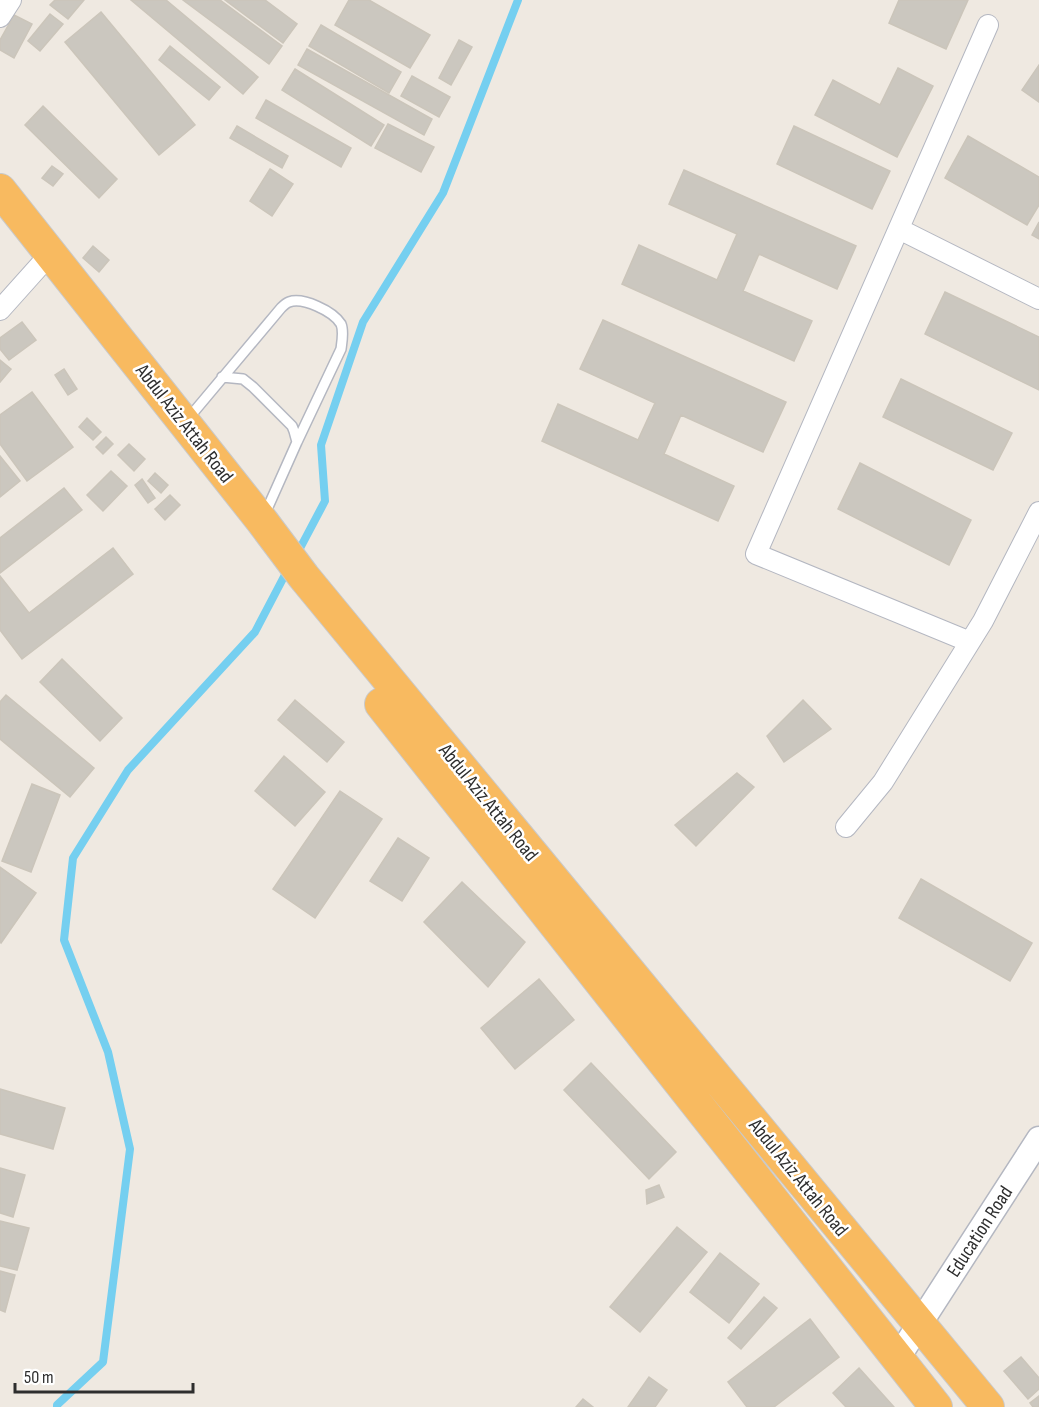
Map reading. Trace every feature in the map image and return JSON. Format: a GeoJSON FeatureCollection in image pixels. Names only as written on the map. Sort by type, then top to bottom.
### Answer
{"type":"FeatureCollection","features":[{"type":"Feature","properties":{"kind":"highway","name":"Abdul Aziz Attah Road"},"geometry":{"type":"LineString","coordinates":[[0,190],[45,260],[936,1407]]}},
{"type":"Feature","properties":{"kind":"highway","name":"Abdul Aziz Attah Road"},"geometry":{"type":"LineString","coordinates":[[0,220],[45,260],[185,423],[262,521],[289,572],[988,1407]]}},
{"type":"Feature","properties":{"kind":"street"},"geometry":{"type":"LineString","coordinates":[[0,17],[11,0]]}},
{"type":"Feature","properties":{"kind":"street"},"geometry":{"type":"LineString","coordinates":[[970,642],[756,554],[988,25]]}},
{"type":"Feature","properties":{"kind":"street"},"geometry":{"type":"LineString","coordinates":[[899,230],[1039,299]]}},
{"type":"Feature","properties":{"kind":"street"},"geometry":{"type":"LineString","coordinates":[[0,310],[45,260]]}},
{"type":"Feature","properties":{"kind":"street"},"geometry":{"type":"LineString","coordinates":[[846,826],[883,782],[983,621],[1039,512]]}},
{"type":"Feature","properties":{"kind":"street","name":"Education Road"},"geometry":{"type":"LineString","coordinates":[[897,1359],[1039,1139]]}},
{"type":"Feature","properties":{"kind":"lane"},"geometry":{"type":"LineString","coordinates":[[185,423],[281,308],[289,302],[300,301],[326,310],[341,325],[341,349],[262,521]]}},
{"type":"Feature","properties":{"kind":"lane"},"geometry":{"type":"LineString","coordinates":[[222,377],[243,379],[254,387],[291,426],[297,442]]}},
{"type":"Feature","properties":{"kind":"building"},"geometry":{"type":"Polygon","coordinates":[[[55,0],[84,0],[68,19],[50,5],[55,0]]]}},
{"type":"Feature","properties":{"kind":"building"},"geometry":{"type":"Polygon","coordinates":[[[131,0],[166,0],[258,77],[243,94],[131,0]]]}},
{"type":"Feature","properties":{"kind":"building"},"geometry":{"type":"Polygon","coordinates":[[[183,0],[220,0],[282,46],[269,64],[183,0]]]}},
{"type":"Feature","properties":{"kind":"building"},"geometry":{"type":"Polygon","coordinates":[[[225,0],[265,0],[297,24],[283,43],[225,0]]]}},
{"type":"Feature","properties":{"kind":"building"},"geometry":{"type":"Polygon","coordinates":[[[349,0],[369,0],[430,35],[410,68],[335,25],[349,0]]]}},
{"type":"Feature","properties":{"kind":"building"},"geometry":{"type":"Polygon","coordinates":[[[899,0],[968,0],[946,49],[889,23],[899,0]]]}},
{"type":"Feature","properties":{"kind":"building"},"geometry":{"type":"Polygon","coordinates":[[[101,12],[195,125],[159,155],[65,42],[101,12]]]}},
{"type":"Feature","properties":{"kind":"building"},"geometry":{"type":"Polygon","coordinates":[[[50,14],[63,24],[40,51],[28,41],[50,14]]]}},
{"type":"Feature","properties":{"kind":"building"},"geometry":{"type":"Polygon","coordinates":[[[14,15],[32,24],[14,58],[0,50],[0,40],[14,15]]]}},
{"type":"Feature","properties":{"kind":"building"},"geometry":{"type":"Polygon","coordinates":[[[321,25],[401,72],[389,93],[309,46],[321,25]]]}},
{"type":"Feature","properties":{"kind":"building"},"geometry":{"type":"Polygon","coordinates":[[[459,40],[472,47],[451,85],[439,78],[459,40]]]}},
{"type":"Feature","properties":{"kind":"building"},"geometry":{"type":"Polygon","coordinates":[[[170,46],[220,87],[209,100],[159,60],[170,46]]]}},
{"type":"Feature","properties":{"kind":"building"},"geometry":{"type":"Polygon","coordinates":[[[307,49],[432,119],[424,135],[298,65],[307,49]]]}},
{"type":"Feature","properties":{"kind":"building"},"geometry":{"type":"Polygon","coordinates":[[[1039,65],[1039,102],[1022,90],[1039,65]]]}},
{"type":"Feature","properties":{"kind":"building"},"geometry":{"type":"Polygon","coordinates":[[[898,68],[933,86],[897,157],[815,115],[833,80],[880,105],[898,68]]]}},
{"type":"Feature","properties":{"kind":"building"},"geometry":{"type":"Polygon","coordinates":[[[295,69],[384,125],[371,146],[282,90],[295,69]]]}},
{"type":"Feature","properties":{"kind":"building"},"geometry":{"type":"Polygon","coordinates":[[[412,76],[450,97],[439,117],[401,96],[412,76]]]}},
{"type":"Feature","properties":{"kind":"building"},"geometry":{"type":"Polygon","coordinates":[[[266,100],[351,148],[341,167],[256,118],[266,100]]]}},
{"type":"Feature","properties":{"kind":"building"},"geometry":{"type":"Polygon","coordinates":[[[43,106],[117,179],[99,198],[25,125],[43,106]]]}},
{"type":"Feature","properties":{"kind":"building"},"geometry":{"type":"Polygon","coordinates":[[[388,124],[434,147],[421,172],[375,148],[388,124]]]}},
{"type":"Feature","properties":{"kind":"building"},"geometry":{"type":"Polygon","coordinates":[[[237,126],[288,156],[282,168],[230,138],[237,126]]]}},
{"type":"Feature","properties":{"kind":"building"},"geometry":{"type":"Polygon","coordinates":[[[794,126],[890,171],[872,209],[777,164],[794,126]]]}},
{"type":"Feature","properties":{"kind":"building"},"geometry":{"type":"Polygon","coordinates":[[[968,136],[1039,177],[1039,205],[1027,225],[945,178],[968,136]]]}},
{"type":"Feature","properties":{"kind":"building"},"geometry":{"type":"Polygon","coordinates":[[[52,166],[63,174],[53,186],[42,178],[52,166]]]}},
{"type":"Feature","properties":{"kind":"building"},"geometry":{"type":"Polygon","coordinates":[[[270,169],[293,184],[272,216],[250,201],[270,169]]]}},
{"type":"Feature","properties":{"kind":"building"},"geometry":{"type":"Polygon","coordinates":[[[684,170],[856,246],[837,289],[759,254],[743,291],[812,321],[794,361],[622,284],[639,245],[717,280],[737,234],[669,204],[684,170]]]}},
{"type":"Feature","properties":{"kind":"building"},"geometry":{"type":"Polygon","coordinates":[[[1039,222],[1039,239],[1032,235],[1039,222]]]}},
{"type":"Feature","properties":{"kind":"building"},"geometry":{"type":"Polygon","coordinates":[[[93,246],[109,260],[99,272],[83,258],[93,246]]]}},
{"type":"Feature","properties":{"kind":"building"},"geometry":{"type":"Polygon","coordinates":[[[945,292],[1039,337],[1039,390],[925,334],[945,292]]]}},
{"type":"Feature","properties":{"kind":"building"},"geometry":{"type":"Polygon","coordinates":[[[603,320],[786,402],[763,452],[681,415],[664,454],[734,486],[718,521],[542,441],[558,404],[638,440],[655,403],[580,369],[603,320]]]}},
{"type":"Feature","properties":{"kind":"building"},"geometry":{"type":"Polygon","coordinates":[[[22,322],[36,340],[9,360],[0,349],[0,338],[22,322]]]}},
{"type":"Feature","properties":{"kind":"building"},"geometry":{"type":"Polygon","coordinates":[[[0,360],[11,369],[0,382],[0,360]]]}},
{"type":"Feature","properties":{"kind":"building"},"geometry":{"type":"Polygon","coordinates":[[[64,369],[77,389],[68,395],[55,375],[64,369]]]}},
{"type":"Feature","properties":{"kind":"building"},"geometry":{"type":"Polygon","coordinates":[[[901,379],[1012,433],[993,470],[883,417],[901,379]]]}},
{"type":"Feature","properties":{"kind":"building"},"geometry":{"type":"Polygon","coordinates":[[[32,392],[73,447],[27,481],[0,444],[0,415],[32,392]]]}},
{"type":"Feature","properties":{"kind":"building"},"geometry":{"type":"Polygon","coordinates":[[[87,418],[101,432],[93,440],[79,427],[87,418]]]}},
{"type":"Feature","properties":{"kind":"building"},"geometry":{"type":"Polygon","coordinates":[[[106,437],[113,444],[103,454],[96,447],[106,437]]]}},
{"type":"Feature","properties":{"kind":"building"},"geometry":{"type":"Polygon","coordinates":[[[129,444],[145,459],[134,471],[118,455],[129,444]]]}},
{"type":"Feature","properties":{"kind":"building"},"geometry":{"type":"Polygon","coordinates":[[[0,456],[20,481],[0,497],[0,456]]]}},
{"type":"Feature","properties":{"kind":"building"},"geometry":{"type":"Polygon","coordinates":[[[860,463],[971,520],[949,565],[838,509],[860,463]]]}},
{"type":"Feature","properties":{"kind":"building"},"geometry":{"type":"Polygon","coordinates":[[[111,471],[127,486],[103,511],[87,495],[111,471]]]}},
{"type":"Feature","properties":{"kind":"building"},"geometry":{"type":"Polygon","coordinates":[[[155,473],[168,485],[161,493],[148,481],[155,473]]]}},
{"type":"Feature","properties":{"kind":"building"},"geometry":{"type":"Polygon","coordinates":[[[142,479],[155,498],[148,503],[135,485],[142,479]]]}},
{"type":"Feature","properties":{"kind":"building"},"geometry":{"type":"Polygon","coordinates":[[[64,488],[82,510],[0,573],[0,538],[64,488]]]}},
{"type":"Feature","properties":{"kind":"building"},"geometry":{"type":"Polygon","coordinates":[[[170,495],[180,505],[165,520],[155,509],[170,495]]]}},
{"type":"Feature","properties":{"kind":"building"},"geometry":{"type":"Polygon","coordinates":[[[113,548],[133,574],[22,659],[0,630],[0,576],[29,613],[113,548]]]}},
{"type":"Feature","properties":{"kind":"building"},"geometry":{"type":"Polygon","coordinates":[[[62,659],[122,718],[100,741],[40,682],[62,659]]]}},
{"type":"Feature","properties":{"kind":"building"},"geometry":{"type":"Polygon","coordinates":[[[6,695],[94,768],[70,797],[0,739],[0,702],[6,695]]]}},
{"type":"Feature","properties":{"kind":"building"},"geometry":{"type":"Polygon","coordinates":[[[295,700],[344,742],[327,762],[278,720],[295,700]]]}},
{"type":"Feature","properties":{"kind":"building"},"geometry":{"type":"Polygon","coordinates":[[[803,700],[831,729],[784,762],[767,736],[803,700]]]}},
{"type":"Feature","properties":{"kind":"building"},"geometry":{"type":"Polygon","coordinates":[[[284,756],[325,792],[295,826],[255,791],[284,756]]]}},
{"type":"Feature","properties":{"kind":"building"},"geometry":{"type":"Polygon","coordinates":[[[737,773],[754,787],[696,846],[675,825],[737,773]]]}},
{"type":"Feature","properties":{"kind":"building"},"geometry":{"type":"Polygon","coordinates":[[[32,784],[60,795],[31,872],[2,861],[32,784]]]}},
{"type":"Feature","properties":{"kind":"building"},"geometry":{"type":"Polygon","coordinates":[[[340,791],[382,819],[315,918],[273,889],[340,791]]]}},
{"type":"Feature","properties":{"kind":"building"},"geometry":{"type":"Polygon","coordinates":[[[398,838],[429,858],[402,901],[370,881],[398,838]]]}},
{"type":"Feature","properties":{"kind":"building"},"geometry":{"type":"Polygon","coordinates":[[[0,867],[36,893],[1,943],[0,942],[0,867]]]}},
{"type":"Feature","properties":{"kind":"building"},"geometry":{"type":"Polygon","coordinates":[[[921,879],[1032,943],[1010,981],[899,918],[921,879]]]}},
{"type":"Feature","properties":{"kind":"building"},"geometry":{"type":"Polygon","coordinates":[[[462,882],[525,942],[488,987],[424,922],[462,882]]]}},
{"type":"Feature","properties":{"kind":"building"},"geometry":{"type":"Polygon","coordinates":[[[539,979],[574,1020],[515,1069],[481,1028],[539,979]]]}},
{"type":"Feature","properties":{"kind":"building"},"geometry":{"type":"Polygon","coordinates":[[[591,1063],[676,1152],[649,1179],[564,1090],[591,1063]]]}},
{"type":"Feature","properties":{"kind":"building"},"geometry":{"type":"Polygon","coordinates":[[[0,1089],[65,1108],[53,1149],[0,1134],[0,1089]]]}},
{"type":"Feature","properties":{"kind":"building"},"geometry":{"type":"Polygon","coordinates":[[[0,1168],[25,1175],[13,1217],[0,1213],[0,1168]]]}},
{"type":"Feature","properties":{"kind":"building"},"geometry":{"type":"Polygon","coordinates":[[[659,1185],[664,1197],[647,1204],[646,1190],[659,1185]]]}},
{"type":"Feature","properties":{"kind":"building"},"geometry":{"type":"Polygon","coordinates":[[[0,1221],[29,1228],[17,1270],[0,1266],[0,1221]]]}},
{"type":"Feature","properties":{"kind":"building"},"geometry":{"type":"Polygon","coordinates":[[[677,1227],[707,1252],[640,1332],[610,1307],[677,1227]]]}},
{"type":"Feature","properties":{"kind":"building"},"geometry":{"type":"Polygon","coordinates":[[[720,1253],[759,1284],[729,1323],[690,1292],[720,1253]]]}},
{"type":"Feature","properties":{"kind":"building"},"geometry":{"type":"Polygon","coordinates":[[[0,1271],[15,1275],[5,1312],[0,1310],[0,1271]]]}},
{"type":"Feature","properties":{"kind":"building"},"geometry":{"type":"Polygon","coordinates":[[[764,1297],[777,1308],[741,1349],[728,1338],[764,1297]]]}},
{"type":"Feature","properties":{"kind":"building"},"geometry":{"type":"Polygon","coordinates":[[[810,1319],[839,1357],[774,1407],[747,1407],[728,1382],[810,1319]]]}},
{"type":"Feature","properties":{"kind":"building"},"geometry":{"type":"Polygon","coordinates":[[[1021,1357],[1039,1378],[1039,1389],[1028,1399],[1004,1371],[1021,1357]]]}},
{"type":"Feature","properties":{"kind":"building"},"geometry":{"type":"Polygon","coordinates":[[[859,1368],[894,1407],[846,1407],[833,1393],[859,1368]]]}},
{"type":"Feature","properties":{"kind":"building"},"geometry":{"type":"Polygon","coordinates":[[[649,1377],[667,1390],[655,1407],[628,1407],[649,1377]]]}},
{"type":"Feature","properties":{"kind":"building"},"geometry":{"type":"Polygon","coordinates":[[[1039,1396],[1039,1407],[1033,1407],[1030,1403],[1039,1396]]]}},
{"type":"Feature","properties":{"kind":"building"},"geometry":{"type":"Polygon","coordinates":[[[583,1399],[593,1407],[576,1407],[583,1399]]]}},
{"type":"Feature","properties":{"kind":"waterway"},"geometry":{"type":"LineString","coordinates":[[297,554],[325,501],[321,445],[363,322],[443,193],[518,0]]}},
{"type":"Feature","properties":{"kind":"waterway"},"geometry":{"type":"LineString","coordinates":[[57,1407],[103,1362],[130,1149],[108,1052],[64,940],[73,858],[128,770],[255,632],[288,569]]}}]}
